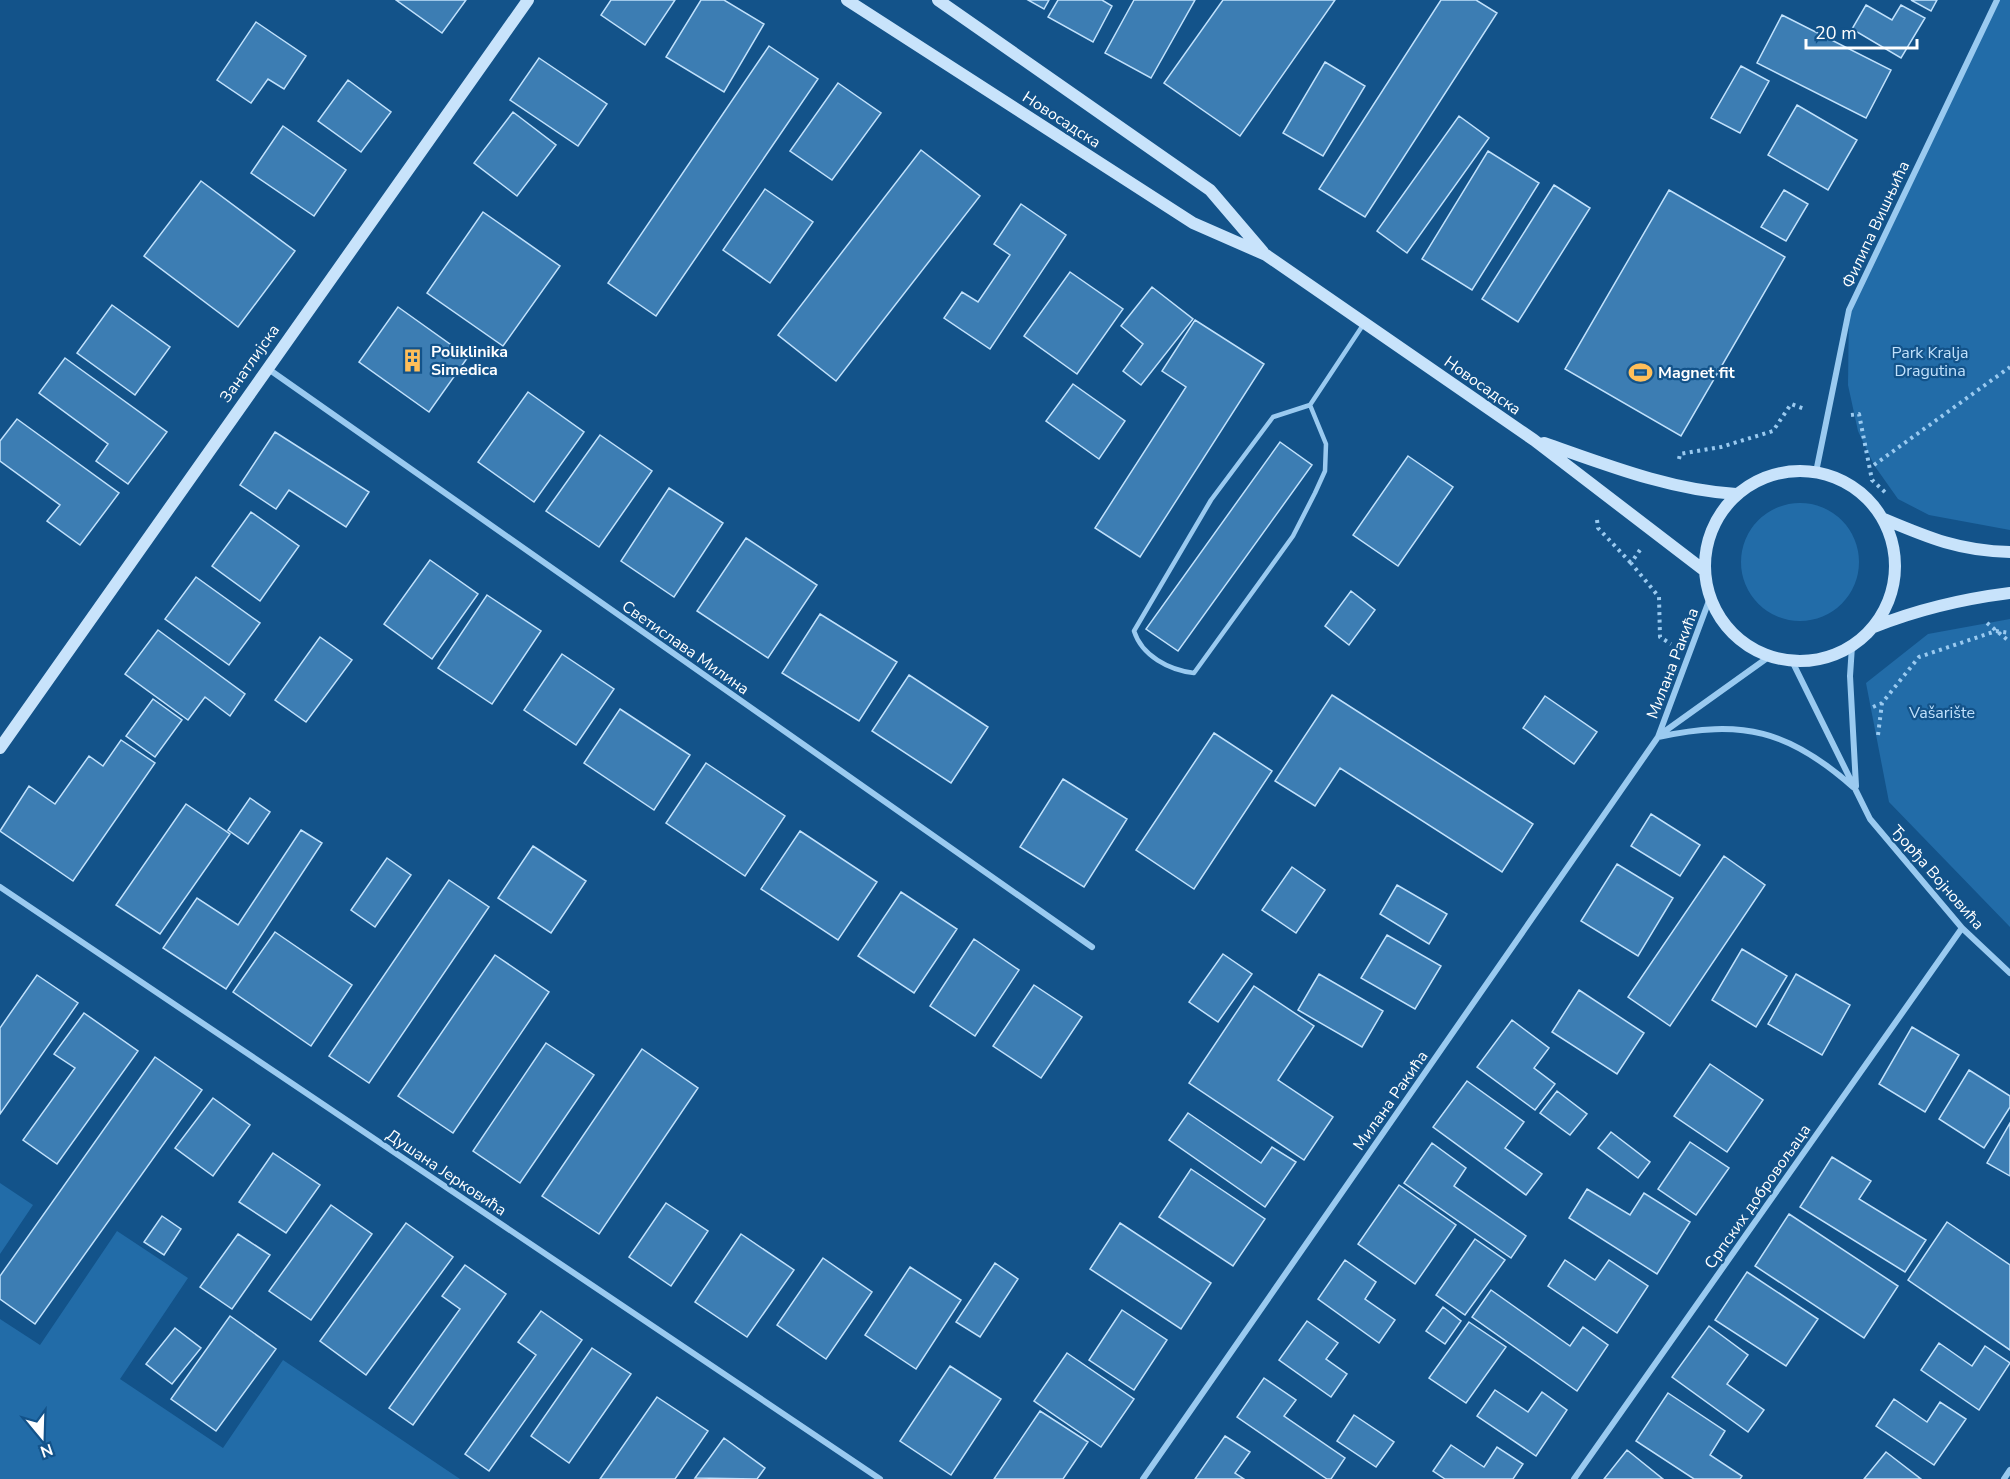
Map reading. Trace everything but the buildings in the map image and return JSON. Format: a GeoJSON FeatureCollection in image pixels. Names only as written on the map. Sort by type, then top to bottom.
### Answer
{"type":"FeatureCollection","features":[{"type":"Feature","properties":{"kind":"main road","name":"Занатлијска"},"geometry":{"type":"LineString","coordinates":[[0,748],[266,368],[528,0]]}},
{"type":"Feature","properties":{"kind":"main road","name":"Новосадска"},"geometry":{"type":"LineString","coordinates":[[847,0],[1192,223],[1266,255],[1534,440],[1705,571]]}},
{"type":"Feature","properties":{"kind":"main road","name":"Новосадска"},"geometry":{"type":"LineString","coordinates":[[938,0],[1210,190],[1266,255]]}},
{"type":"Feature","properties":{"kind":"main road","name":"Новосадска"},"geometry":{"type":"LineString","coordinates":[[1534,440],[1676,487],[1703,492],[1736,494]]}},
{"type":"Feature","properties":{"kind":"main road"},"geometry":{"type":"LineString","coordinates":[[1874,627],[1888,602],[1896,574],[1894,546],[1884,519],[1866,497],[1843,480],[1816,472],[1788,471],[1760,479],[1736,494],[1718,516],[1707,542],[1705,571],[1710,598],[1724,623],[1744,643],[1770,656],[1792,661],[1813,660],[1852,646],[1874,627],[1918,610],[1962,599],[2010,593]]}},
{"type":"Feature","properties":{"kind":"main road"},"geometry":{"type":"LineString","coordinates":[[1884,519],[1935,540],[1971,550],[2010,552]]}},
{"type":"Feature","properties":{"kind":"street","name":"Филипа Вишњића"},"geometry":{"type":"LineString","coordinates":[[1816,472],[1849,310],[1997,0]]}},
{"type":"Feature","properties":{"kind":"street","name":"Светислава Милина"},"geometry":{"type":"LineString","coordinates":[[266,368],[1092,947]]}},
{"type":"Feature","properties":{"kind":"street","name":"Милана Ракића"},"geometry":{"type":"LineString","coordinates":[[1143,1479],[1658,736],[1710,598]]}},
{"type":"Feature","properties":{"kind":"street","name":"Ђорђа Војновића"},"geometry":{"type":"LineString","coordinates":[[1852,646],[1852,717],[1856,790]]}},
{"type":"Feature","properties":{"kind":"street","name":"Милана Ракића"},"geometry":{"type":"LineString","coordinates":[[1658,736],[1770,656]]}},
{"type":"Feature","properties":{"kind":"street","name":"Ђорђа Војновића"},"geometry":{"type":"LineString","coordinates":[[1792,661],[1870,819],[1962,928],[2010,973]]}},
{"type":"Feature","properties":{"kind":"street","name":"Милана Ракића"},"geometry":{"type":"LineString","coordinates":[[1658,736],[1701,728],[1759,733],[1786,740],[1824,761],[1856,790]]}},
{"type":"Feature","properties":{"kind":"street","name":"Душана Јерковића"},"geometry":{"type":"LineString","coordinates":[[0,887],[880,1479]]}},
{"type":"Feature","properties":{"kind":"street","name":"Српских добровољаца"},"geometry":{"type":"LineString","coordinates":[[1574,1479],[1962,928]]}},
{"type":"Feature","properties":{"kind":"street"},"geometry":{"type":"LineString","coordinates":[[2004,1479],[2010,1470]]}},
{"type":"Feature","properties":{"kind":"lane"},"geometry":{"type":"LineString","coordinates":[[1310,405],[1326,444],[1325,471],[1315,493],[1293,536],[1194,673],[1178,671],[1147,652],[1138,642],[1134,631],[1211,500],[1273,417],[1310,405],[1364,322]]}},
{"type":"Feature","properties":{"kind":"path"},"geometry":{"type":"LineString","coordinates":[[1874,465],[2010,367]]}},
{"type":"Feature","properties":{"kind":"path"},"geometry":{"type":"LineString","coordinates":[[1676,487],[1680,454],[1721,447],[1773,431],[1791,404],[1827,417],[1859,414],[1872,480],[1896,502]]}},
{"type":"Feature","properties":{"kind":"path"},"geometry":{"type":"LineString","coordinates":[[1653,531],[1631,563],[1659,597],[1660,637],[1688,657]]}},
{"type":"Feature","properties":{"kind":"path"},"geometry":{"type":"LineString","coordinates":[[1962,599],[2010,642]]}},
{"type":"Feature","properties":{"kind":"path"},"geometry":{"type":"LineString","coordinates":[[1852,717],[1882,703],[1919,657],[1996,631],[2010,633]]}},
{"type":"Feature","properties":{"kind":"green space","name":"Park Kralja Dragutina"},"geometry":{"type":"Polygon","coordinates":[[[1997,0],[2010,0],[2010,530],[1929,515],[1898,499],[1874,465],[1858,431],[1848,385],[1849,310],[1997,0]]]}},
{"type":"Feature","properties":{"kind":"green space"},"geometry":{"type":"Polygon","coordinates":[[[1800,503],[1823,507],[1842,520],[1855,539],[1859,562],[1855,585],[1842,604],[1823,617],[1800,621],[1777,617],[1758,604],[1745,585],[1741,562],[1745,539],[1758,520],[1777,507],[1800,503]]]}},
{"type":"Feature","properties":{"kind":"green space","name":"Vašarište"},"geometry":{"type":"Polygon","coordinates":[[[2010,619],[2010,927],[1889,802],[1866,683],[1928,634],[2010,619]]]}},
{"type":"Feature","properties":{"kind":"green space"},"geometry":{"type":"Polygon","coordinates":[[[0,1183],[33,1205],[0,1254],[0,1183]]]}},
{"type":"Feature","properties":{"kind":"green space"},"geometry":{"type":"Polygon","coordinates":[[[117,1231],[188,1278],[120,1379],[223,1448],[283,1360],[460,1479],[0,1479],[0,1319],[40,1345],[117,1231]]]}},
{"type":"Feature","properties":{"kind":"place","name":"Poliklinika Simedica"},"geometry":{"type":"Point","coordinates":[413,360]}},
{"type":"Feature","properties":{"kind":"place","name":"Magnet fit"},"geometry":{"type":"Point","coordinates":[1640,372]}}]}
